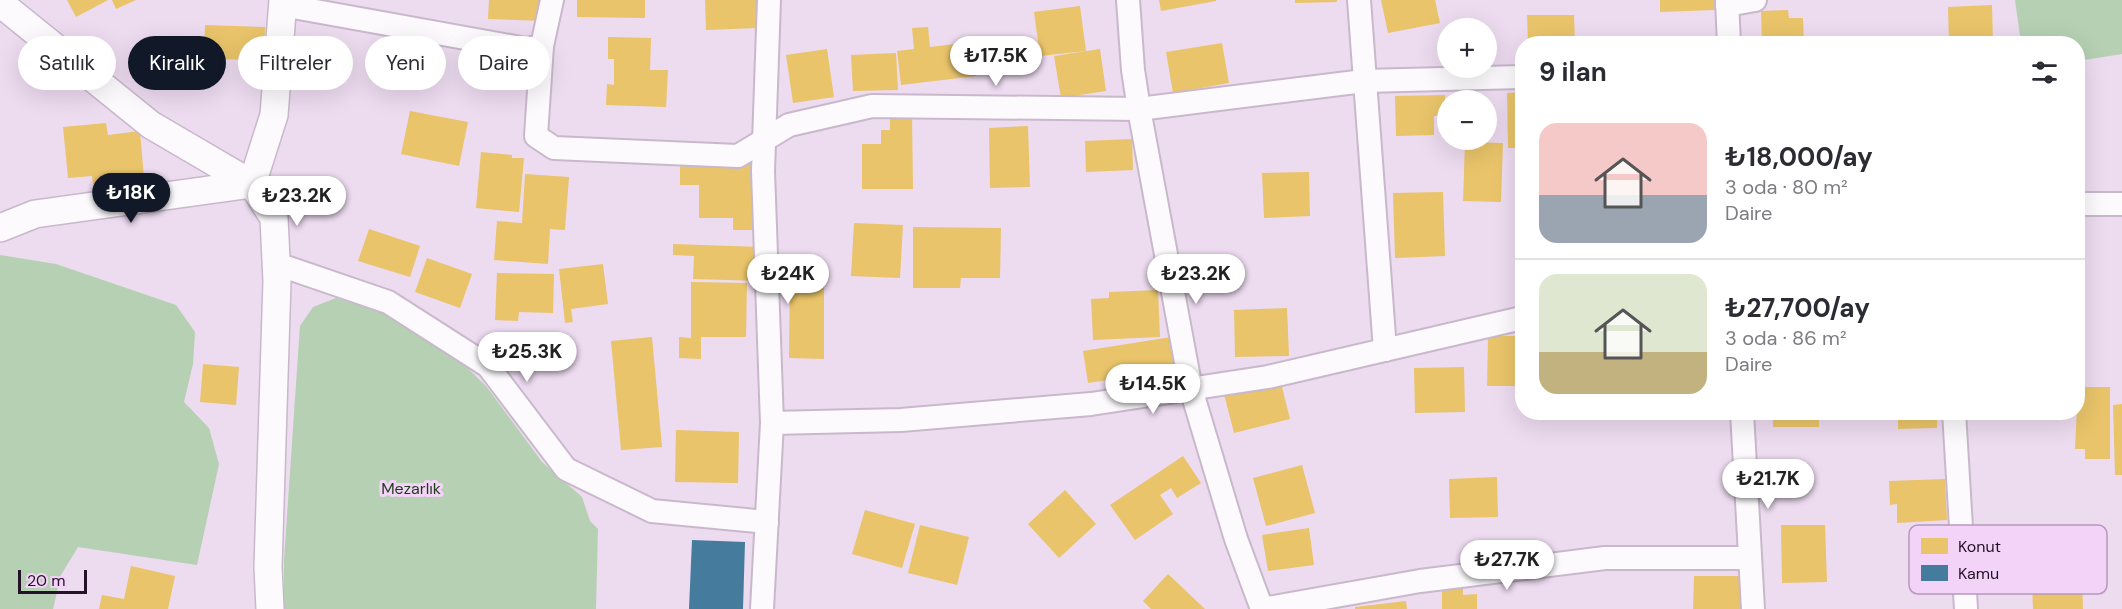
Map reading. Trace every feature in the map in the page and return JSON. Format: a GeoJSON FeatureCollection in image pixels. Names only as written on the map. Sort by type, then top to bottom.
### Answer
{"type":"FeatureCollection","features":[{"type":"Feature","properties":{"kind":"street"},"geometry":{"type":"LineString","coordinates":[[544,36],[552,0]]}},
{"type":"Feature","properties":{"kind":"street"},"geometry":{"type":"LineString","coordinates":[[762,609],[772,423],[764,171],[769,0]]}},
{"type":"Feature","properties":{"kind":"street"},"geometry":{"type":"LineString","coordinates":[[1128,0],[1133,70],[1139,109],[1191,389],[1236,539],[1262,609],[1420,581],[1605,558],[1750,558]]}},
{"type":"Feature","properties":{"kind":"street"},"geometry":{"type":"LineString","coordinates":[[1359,0],[1385,351]]}},
{"type":"Feature","properties":{"kind":"street"},"geometry":{"type":"LineString","coordinates":[[1729,36],[1727,3],[1755,0]]}},
{"type":"Feature","properties":{"kind":"street"},"geometry":{"type":"LineString","coordinates":[[252,184],[274,115],[283,2],[459,36]]}},
{"type":"Feature","properties":{"kind":"street"},"geometry":{"type":"LineString","coordinates":[[0,3],[151,125],[252,184],[274,218],[277,264],[268,567],[270,609]]}},
{"type":"Feature","properties":{"kind":"street"},"geometry":{"type":"LineString","coordinates":[[539,90],[536,136],[554,148],[738,156],[789,125],[872,106],[1139,109],[1364,81],[1515,76]]}},
{"type":"Feature","properties":{"kind":"street"},"geometry":{"type":"LineString","coordinates":[[0,228],[35,214],[252,184]]}},
{"type":"Feature","properties":{"kind":"street"},"geometry":{"type":"LineString","coordinates":[[2085,204],[2122,204]]}},
{"type":"Feature","properties":{"kind":"street"},"geometry":{"type":"LineString","coordinates":[[277,264],[388,302],[488,366],[566,469],[652,511],[766,522]]}},
{"type":"Feature","properties":{"kind":"street"},"geometry":{"type":"LineString","coordinates":[[772,423],[901,420],[1090,404],[1269,377],[1515,320]]}},
{"type":"Feature","properties":{"kind":"street"},"geometry":{"type":"LineString","coordinates":[[1743,420],[1753,609]]}},
{"type":"Feature","properties":{"kind":"street"},"geometry":{"type":"LineString","coordinates":[[1954,420],[1961,525]]}},
{"type":"Feature","properties":{"kind":"street"},"geometry":{"type":"LineString","coordinates":[[1965,594],[1966,609]]}},
{"type":"Feature","properties":{"kind":"green space"},"geometry":{"type":"Polygon","coordinates":[[[2015,0],[2122,0],[2122,54],[2085,60],[2085,36],[2020,36],[2015,0]]]}},
{"type":"Feature","properties":{"kind":"green space"},"geometry":{"type":"Polygon","coordinates":[[[0,255],[56,264],[176,305],[195,332],[193,364],[184,402],[209,428],[219,464],[197,565],[78,547],[61,575],[53,609],[0,609],[0,255]]]}},
{"type":"Feature","properties":{"kind":"green space","name":"Mezarlık"},"geometry":{"type":"Polygon","coordinates":[[[336,298],[391,315],[438,339],[486,386],[542,462],[582,497],[590,521],[598,529],[596,609],[284,609],[284,560],[300,326],[313,307],[336,298]]]}},
{"type":"Feature","properties":{"kind":"building: Konut"},"geometry":{"type":"Polygon","coordinates":[[[67,0],[108,0],[76,17],[67,0]]]}},
{"type":"Feature","properties":{"kind":"building: Konut"},"geometry":{"type":"Polygon","coordinates":[[[112,0],[136,0],[116,9],[112,0]]]}},
{"type":"Feature","properties":{"kind":"building: Konut"},"geometry":{"type":"Polygon","coordinates":[[[489,0],[546,0],[545,21],[488,19],[489,0]]]}},
{"type":"Feature","properties":{"kind":"building: Konut"},"geometry":{"type":"Polygon","coordinates":[[[577,0],[645,0],[645,18],[577,17],[577,0]]]}},
{"type":"Feature","properties":{"kind":"building: Konut"},"geometry":{"type":"Polygon","coordinates":[[[705,0],[756,0],[757,28],[706,30],[705,0]]]}},
{"type":"Feature","properties":{"kind":"building: Konut"},"geometry":{"type":"Polygon","coordinates":[[[1159,0],[1216,0],[1216,1],[1161,11],[1159,0]]]}},
{"type":"Feature","properties":{"kind":"building: Konut"},"geometry":{"type":"Polygon","coordinates":[[[1295,0],[1337,0],[1337,2],[1295,3],[1295,0]]]}},
{"type":"Feature","properties":{"kind":"building: Konut"},"geometry":{"type":"Polygon","coordinates":[[[1381,0],[1435,0],[1439,18],[1437,18],[1437,24],[1388,33],[1381,0]]]}},
{"type":"Feature","properties":{"kind":"building: Konut"},"geometry":{"type":"Polygon","coordinates":[[[1660,0],[1715,0],[1715,10],[1660,12],[1660,0]]]}},
{"type":"Feature","properties":{"kind":"building: Konut"},"geometry":{"type":"Polygon","coordinates":[[[1992,5],[1993,36],[1949,36],[1948,7],[1992,5]]]}},
{"type":"Feature","properties":{"kind":"building: Konut"},"geometry":{"type":"Polygon","coordinates":[[[1080,6],[1086,51],[1040,56],[1034,12],[1080,6]]]}},
{"type":"Feature","properties":{"kind":"building: Konut"},"geometry":{"type":"Polygon","coordinates":[[[1788,10],[1789,18],[1803,18],[1804,36],[1762,36],[1761,11],[1788,10]]]}},
{"type":"Feature","properties":{"kind":"building: Konut"},"geometry":{"type":"Polygon","coordinates":[[[1527,15],[1574,15],[1575,36],[1528,36],[1527,15]]]}},
{"type":"Feature","properties":{"kind":"building: Konut"},"geometry":{"type":"Polygon","coordinates":[[[205,25],[265,27],[265,36],[238,36],[238,60],[226,59],[226,36],[205,36],[205,25]]]}},
{"type":"Feature","properties":{"kind":"building: Konut"},"geometry":{"type":"Polygon","coordinates":[[[928,27],[930,47],[971,42],[976,76],[901,85],[897,51],[914,49],[912,28],[928,27]]]}},
{"type":"Feature","properties":{"kind":"building: Konut"},"geometry":{"type":"Polygon","coordinates":[[[608,37],[651,38],[650,70],[668,70],[666,107],[606,105],[607,84],[614,85],[614,59],[608,59],[608,37]]]}},
{"type":"Feature","properties":{"kind":"building: Konut"},"geometry":{"type":"Polygon","coordinates":[[[1222,43],[1229,83],[1173,93],[1166,52],[1222,43]]]}},
{"type":"Feature","properties":{"kind":"building: Konut"},"geometry":{"type":"Polygon","coordinates":[[[827,49],[834,97],[793,103],[786,55],[827,49]]]}},
{"type":"Feature","properties":{"kind":"building: Konut"},"geometry":{"type":"Polygon","coordinates":[[[1100,49],[1106,91],[1061,98],[1054,56],[1100,49]]]}},
{"type":"Feature","properties":{"kind":"building: Konut"},"geometry":{"type":"Polygon","coordinates":[[[896,53],[898,90],[853,91],[851,55],[896,53]]]}},
{"type":"Feature","properties":{"kind":"building: Konut"},"geometry":{"type":"Polygon","coordinates":[[[1515,92],[1515,148],[1508,148],[1507,93],[1515,92]]]}},
{"type":"Feature","properties":{"kind":"building: Konut"},"geometry":{"type":"Polygon","coordinates":[[[1437,95],[1434,135],[1396,136],[1395,96],[1437,95]]]}},
{"type":"Feature","properties":{"kind":"building: Konut"},"geometry":{"type":"Polygon","coordinates":[[[410,111],[468,122],[459,166],[401,154],[410,111]]]}},
{"type":"Feature","properties":{"kind":"building: Konut"},"geometry":{"type":"Polygon","coordinates":[[[890,114],[912,114],[913,189],[862,189],[862,144],[881,144],[881,130],[890,130],[890,114]]]}},
{"type":"Feature","properties":{"kind":"building: Konut"},"geometry":{"type":"Polygon","coordinates":[[[106,123],[108,135],[140,131],[144,178],[93,184],[92,176],[68,178],[63,127],[106,123]]]}},
{"type":"Feature","properties":{"kind":"building: Konut"},"geometry":{"type":"Polygon","coordinates":[[[1028,126],[1030,187],[990,188],[989,128],[1028,126]]]}},
{"type":"Feature","properties":{"kind":"building: Konut"},"geometry":{"type":"Polygon","coordinates":[[[1132,139],[1133,170],[1086,172],[1085,141],[1132,139]]]}},
{"type":"Feature","properties":{"kind":"building: Konut"},"geometry":{"type":"Polygon","coordinates":[[[1497,143],[1503,143],[1501,202],[1463,201],[1465,150],[1497,150],[1497,143]]]}},
{"type":"Feature","properties":{"kind":"building: Konut"},"geometry":{"type":"Polygon","coordinates":[[[481,152],[524,158],[519,212],[476,208],[481,152]]]}},
{"type":"Feature","properties":{"kind":"building: Konut"},"geometry":{"type":"Polygon","coordinates":[[[680,163],[756,163],[756,230],[733,230],[733,218],[699,218],[699,185],[680,185],[680,163]]]}},
{"type":"Feature","properties":{"kind":"building: Konut"},"geometry":{"type":"Polygon","coordinates":[[[1309,172],[1310,216],[1264,218],[1262,173],[1309,172]]]}},
{"type":"Feature","properties":{"kind":"building: Konut"},"geometry":{"type":"Polygon","coordinates":[[[525,174],[569,177],[565,230],[550,229],[548,264],[494,260],[497,221],[522,223],[525,174]]]}},
{"type":"Feature","properties":{"kind":"building: Konut"},"geometry":{"type":"Polygon","coordinates":[[[1443,192],[1445,256],[1395,258],[1393,193],[1443,192]]]}},
{"type":"Feature","properties":{"kind":"building: Konut"},"geometry":{"type":"Polygon","coordinates":[[[854,223],[903,225],[900,278],[851,276],[854,223]]]}},
{"type":"Feature","properties":{"kind":"building: Konut"},"geometry":{"type":"Polygon","coordinates":[[[913,227],[1001,228],[1000,278],[961,278],[960,288],[913,288],[913,227]]]}},
{"type":"Feature","properties":{"kind":"building: Konut"},"geometry":{"type":"Polygon","coordinates":[[[369,229],[420,246],[410,277],[358,261],[369,229]]]}},
{"type":"Feature","properties":{"kind":"building: Konut"},"geometry":{"type":"Polygon","coordinates":[[[673,244],[761,247],[760,281],[693,279],[694,256],[673,255],[673,244]]]}},
{"type":"Feature","properties":{"kind":"building: Konut"},"geometry":{"type":"Polygon","coordinates":[[[427,258],[472,274],[460,308],[415,292],[427,258]]]}},
{"type":"Feature","properties":{"kind":"building: Konut"},"geometry":{"type":"Polygon","coordinates":[[[603,264],[608,304],[571,309],[573,322],[565,323],[559,269],[603,264]]]}},
{"type":"Feature","properties":{"kind":"building: Konut"},"geometry":{"type":"Polygon","coordinates":[[[497,273],[554,274],[553,313],[519,312],[518,321],[495,320],[497,273]]]}},
{"type":"Feature","properties":{"kind":"building: Konut"},"geometry":{"type":"Polygon","coordinates":[[[790,276],[824,277],[824,359],[789,358],[790,276]]]}},
{"type":"Feature","properties":{"kind":"building: Konut"},"geometry":{"type":"Polygon","coordinates":[[[691,282],[747,283],[746,337],[701,337],[701,359],[679,358],[679,337],[691,338],[691,282]]]}},
{"type":"Feature","properties":{"kind":"building: Konut"},"geometry":{"type":"Polygon","coordinates":[[[1158,290],[1160,337],[1093,340],[1091,299],[1109,298],[1109,292],[1158,290]]]}},
{"type":"Feature","properties":{"kind":"building: Konut"},"geometry":{"type":"Polygon","coordinates":[[[1287,308],[1289,356],[1235,357],[1234,310],[1287,308]]]}},
{"type":"Feature","properties":{"kind":"building: Konut"},"geometry":{"type":"Polygon","coordinates":[[[1488,336],[1515,336],[1515,386],[1487,386],[1488,336]]]}},
{"type":"Feature","properties":{"kind":"building: Konut"},"geometry":{"type":"Polygon","coordinates":[[[652,337],[662,447],[621,450],[611,341],[652,337]]]}},
{"type":"Feature","properties":{"kind":"building: Konut"},"geometry":{"type":"Polygon","coordinates":[[[1171,337],[1176,370],[1088,383],[1083,351],[1171,337]]]}},
{"type":"Feature","properties":{"kind":"building: Konut"},"geometry":{"type":"Polygon","coordinates":[[[203,364],[239,367],[236,405],[200,402],[203,364]]]}},
{"type":"Feature","properties":{"kind":"building: Konut"},"geometry":{"type":"Polygon","coordinates":[[[1464,367],[1465,412],[1415,413],[1414,368],[1464,367]]]}},
{"type":"Feature","properties":{"kind":"building: Konut"},"geometry":{"type":"Polygon","coordinates":[[[1280,379],[1290,419],[1234,433],[1224,394],[1280,379]]]}},
{"type":"Feature","properties":{"kind":"building: Konut"},"geometry":{"type":"Polygon","coordinates":[[[2085,387],[2110,387],[2110,459],[2085,459],[2085,449],[2075,449],[2076,420],[2085,420],[2085,387]]]}},
{"type":"Feature","properties":{"kind":"building: Konut"},"geometry":{"type":"Polygon","coordinates":[[[2122,404],[2122,475],[2115,475],[2113,405],[2122,404]]]}},
{"type":"Feature","properties":{"kind":"building: Konut"},"geometry":{"type":"Polygon","coordinates":[[[1773,420],[1819,420],[1819,427],[1773,427],[1773,420]]]}},
{"type":"Feature","properties":{"kind":"building: Konut"},"geometry":{"type":"Polygon","coordinates":[[[1898,420],[1937,420],[1937,428],[1898,429],[1898,420]]]}},
{"type":"Feature","properties":{"kind":"building: Konut"},"geometry":{"type":"Polygon","coordinates":[[[676,430],[739,432],[738,483],[675,482],[676,430]]]}},
{"type":"Feature","properties":{"kind":"building: Konut"},"geometry":{"type":"Polygon","coordinates":[[[1183,456],[1201,483],[1177,498],[1171,488],[1160,495],[1173,514],[1135,540],[1110,505],[1183,456]]]}},
{"type":"Feature","properties":{"kind":"building: Konut"},"geometry":{"type":"Polygon","coordinates":[[[1302,465],[1315,513],[1266,526],[1253,478],[1302,465]]]}},
{"type":"Feature","properties":{"kind":"building: Konut"},"geometry":{"type":"Polygon","coordinates":[[[1497,477],[1498,517],[1450,518],[1449,479],[1497,477]]]}},
{"type":"Feature","properties":{"kind":"building: Konut"},"geometry":{"type":"Polygon","coordinates":[[[1945,479],[1947,520],[1897,523],[1897,504],[1890,505],[1889,481],[1945,479]]]}},
{"type":"Feature","properties":{"kind":"building: Konut"},"geometry":{"type":"Polygon","coordinates":[[[1065,490],[1096,524],[1059,558],[1028,524],[1065,490]]]}},
{"type":"Feature","properties":{"kind":"building: Konut"},"geometry":{"type":"Polygon","coordinates":[[[865,510],[915,524],[902,568],[852,554],[865,510]]]}},
{"type":"Feature","properties":{"kind":"building: Konut"},"geometry":{"type":"Polygon","coordinates":[[[920,525],[969,537],[957,585],[908,573],[920,525]]]}},
{"type":"Feature","properties":{"kind":"building: Konut"},"geometry":{"type":"Polygon","coordinates":[[[1781,525],[1825,525],[1827,582],[1782,583],[1781,525]]]}},
{"type":"Feature","properties":{"kind":"building: Konut"},"geometry":{"type":"Polygon","coordinates":[[[1309,528],[1314,565],[1268,571],[1262,535],[1309,528]]]}},
{"type":"Feature","properties":{"kind":"building: Konut"},"geometry":{"type":"Polygon","coordinates":[[[131,566],[175,576],[168,609],[99,609],[102,595],[124,599],[131,566]]]}},
{"type":"Feature","properties":{"kind":"building: Konut"},"geometry":{"type":"Polygon","coordinates":[[[1168,574],[1205,609],[1151,609],[1143,601],[1168,574]]]}},
{"type":"Feature","properties":{"kind":"building: Konut"},"geometry":{"type":"Polygon","coordinates":[[[1694,576],[1742,576],[1742,609],[1693,609],[1694,576]]]}},
{"type":"Feature","properties":{"kind":"building: Konut"},"geometry":{"type":"Polygon","coordinates":[[[1463,581],[1463,595],[1477,594],[1477,609],[1442,609],[1442,582],[1463,581]]]}},
{"type":"Feature","properties":{"kind":"building: Konut"},"geometry":{"type":"Polygon","coordinates":[[[2032,594],[2082,594],[2083,609],[2033,609],[2032,594]]]}},
{"type":"Feature","properties":{"kind":"building: Konut"},"geometry":{"type":"Polygon","coordinates":[[[1406,601],[1407,609],[1355,609],[1355,607],[1406,601]]]}},
{"type":"Feature","properties":{"kind":"building: Kamu"},"geometry":{"type":"Polygon","coordinates":[[[692,540],[745,542],[743,609],[689,609],[692,540]]]}}]}
